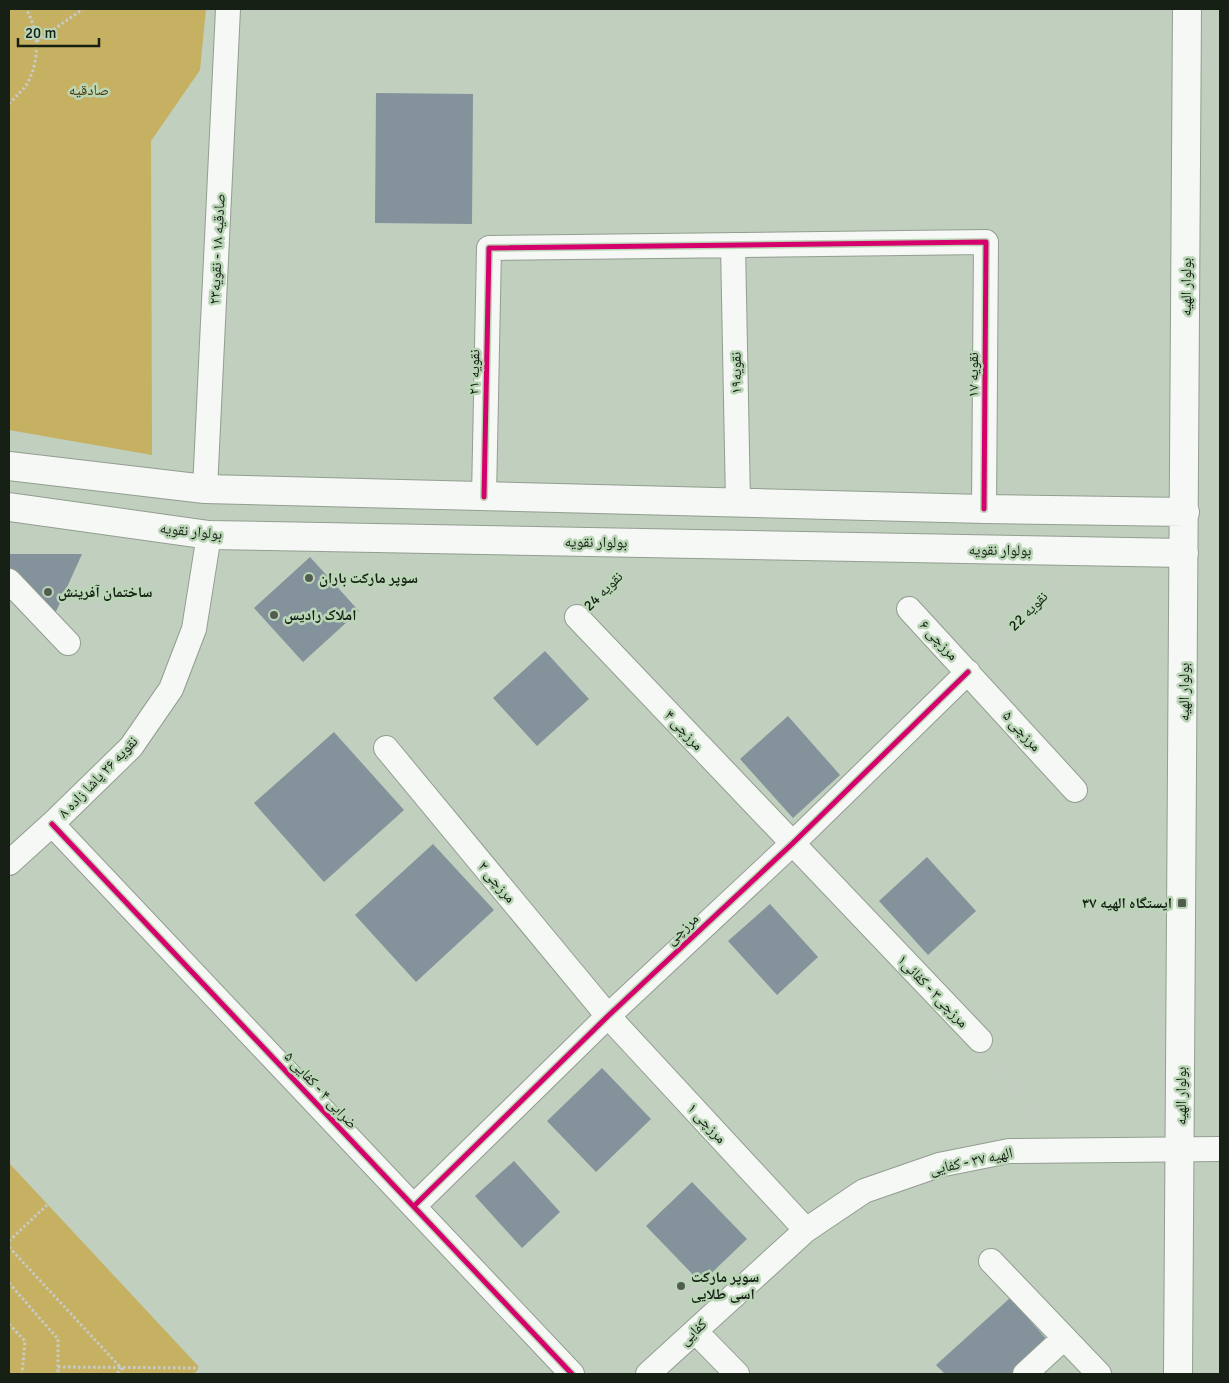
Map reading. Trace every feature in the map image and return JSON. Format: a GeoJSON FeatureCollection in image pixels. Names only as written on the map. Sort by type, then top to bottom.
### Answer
{"type":"FeatureCollection","features":[{"type":"Feature","properties":{"kind":"main road","name":"بولوار الهیه"},"geometry":{"type":"LineString","coordinates":[[1178,1374],[1181,1148],[1187,9]]}},
{"type":"Feature","properties":{"kind":"main road"},"geometry":{"type":"LineString","coordinates":[[9,466],[206,490],[984,509],[1185,512]]}},
{"type":"Feature","properties":{"kind":"main road","name":"بولوار نقویه"},"geometry":{"type":"LineString","coordinates":[[9,507],[209,535],[1184,553]]}},
{"type":"Feature","properties":{"kind":"street","name":"صادقیه ۱۸ - نقویه۲۳"},"geometry":{"type":"LineString","coordinates":[[206,490],[228,9]]}},
{"type":"Feature","properties":{"kind":"street","name":"نقویه ۱۷"},"geometry":{"type":"LineString","coordinates":[[733,245],[986,242],[984,509]]}},
{"type":"Feature","properties":{"kind":"street","name":"نقویه ۲۱"},"geometry":{"type":"LineString","coordinates":[[484,497],[489,248],[733,245]]}},
{"type":"Feature","properties":{"kind":"street","name":"نقویه۱۹"},"geometry":{"type":"LineString","coordinates":[[733,245],[738,502]]}},
{"type":"Feature","properties":{"kind":"street","name":"نقویه ۲۶ پاشا زاده ۸"},"geometry":{"type":"LineString","coordinates":[[9,863],[131,747],[171,689],[194,630],[209,535]]}},
{"type":"Feature","properties":{"kind":"street"},"geometry":{"type":"LineString","coordinates":[[9,581],[68,643]]}},
{"type":"Feature","properties":{"kind":"street","name":"مرزچی ۶"},"geometry":{"type":"LineString","coordinates":[[909,609],[968,672]]}},
{"type":"Feature","properties":{"kind":"street","name":"مرزچی ۴"},"geometry":{"type":"LineString","coordinates":[[577,617],[792,844]]}},
{"type":"Feature","properties":{"kind":"street","name":"مرزچی ۵"},"geometry":{"type":"LineString","coordinates":[[968,672],[1075,790]]}},
{"type":"Feature","properties":{"kind":"street","name":"مرزچی"},"geometry":{"type":"LineString","coordinates":[[414,1206],[608,1016],[792,844],[968,672]]}},
{"type":"Feature","properties":{"kind":"street","name":"مرزچی ۲"},"geometry":{"type":"LineString","coordinates":[[386,748],[608,1016]]}},
{"type":"Feature","properties":{"kind":"street","name":"ضرابی ۴ - کفایی ۵"},"geometry":{"type":"LineString","coordinates":[[52,824],[572,1374]]}},
{"type":"Feature","properties":{"kind":"street","name":"مرزچی۳ - کفائی۱"},"geometry":{"type":"LineString","coordinates":[[792,844],[980,1040]]}},
{"type":"Feature","properties":{"kind":"street","name":"مرزچی ۱"},"geometry":{"type":"LineString","coordinates":[[608,1016],[806,1230]]}},
{"type":"Feature","properties":{"kind":"street","name":"الهیه ۳۷ - کفایی"},"geometry":{"type":"LineString","coordinates":[[806,1230],[864,1191],[939,1165],[1008,1151],[1220,1149]]}},
{"type":"Feature","properties":{"kind":"street","name":"کفایی"},"geometry":{"type":"LineString","coordinates":[[648,1374],[806,1230]]}},
{"type":"Feature","properties":{"kind":"street"},"geometry":{"type":"LineString","coordinates":[[991,1261],[1099,1374]]}},
{"type":"Feature","properties":{"kind":"street"},"geometry":{"type":"LineString","coordinates":[[695,1331],[737,1374]]}},
{"type":"Feature","properties":{"kind":"street"},"geometry":{"type":"LineString","coordinates":[[1025,1374],[1064,1338]]}},
{"type":"Feature","properties":{"kind":"path"},"geometry":{"type":"LineString","coordinates":[[9,104],[25,86],[35,64],[37,41],[31,18],[26,9]]}},
{"type":"Feature","properties":{"kind":"path"},"geometry":{"type":"LineString","coordinates":[[37,41],[83,9]]}},
{"type":"Feature","properties":{"kind":"path"},"geometry":{"type":"LineString","coordinates":[[9,1241],[47,1205]]}},
{"type":"Feature","properties":{"kind":"path"},"geometry":{"type":"LineString","coordinates":[[9,1247],[122,1369]]}},
{"type":"Feature","properties":{"kind":"path"},"geometry":{"type":"LineString","coordinates":[[9,1283],[58,1339],[58,1374]]}},
{"type":"Feature","properties":{"kind":"path"},"geometry":{"type":"LineString","coordinates":[[9,1324],[25,1341],[22,1374]]}},
{"type":"Feature","properties":{"kind":"path"},"geometry":{"type":"LineString","coordinates":[[58,1367],[122,1369],[200,1368]]}},
{"type":"Feature","properties":{"kind":"path"},"geometry":{"type":"LineString","coordinates":[[116,1374],[122,1369]]}},
{"type":"Feature","properties":{"kind":"green space","name":"صادقیه"},"geometry":{"type":"Polygon","coordinates":[[[9,9],[206,9],[200,70],[151,141],[152,455],[9,430],[9,9]]]}},
{"type":"Feature","properties":{"kind":"green space"},"geometry":{"type":"Polygon","coordinates":[[[9,1163],[200,1368],[193,1374],[9,1374],[9,1163]]]}},
{"type":"Feature","properties":{"kind":"building"},"geometry":{"type":"Polygon","coordinates":[[[376,93],[473,94],[472,224],[375,223],[376,93]]]}},
{"type":"Feature","properties":{"kind":"building","name":"ساختمان آفرینش"},"geometry":{"type":"Polygon","coordinates":[[[9,554],[82,554],[54,616],[9,568],[9,554]]]}},
{"type":"Feature","properties":{"kind":"building"},"geometry":{"type":"Polygon","coordinates":[[[310,557],[359,611],[303,662],[254,608],[310,557]]]}},
{"type":"Feature","properties":{"kind":"building"},"geometry":{"type":"Polygon","coordinates":[[[545,651],[589,699],[537,746],[493,698],[545,651]]]}},
{"type":"Feature","properties":{"kind":"building"},"geometry":{"type":"Polygon","coordinates":[[[788,716],[840,775],[793,818],[740,759],[788,716]]]}},
{"type":"Feature","properties":{"kind":"building"},"geometry":{"type":"Polygon","coordinates":[[[334,732],[404,810],[324,882],[254,803],[334,732]]]}},
{"type":"Feature","properties":{"kind":"building"},"geometry":{"type":"Polygon","coordinates":[[[433,844],[494,910],[416,982],[355,915],[433,844]]]}},
{"type":"Feature","properties":{"kind":"building"},"geometry":{"type":"Polygon","coordinates":[[[927,857],[976,911],[928,955],[879,901],[927,857]]]}},
{"type":"Feature","properties":{"kind":"building"},"geometry":{"type":"Polygon","coordinates":[[[770,904],[818,957],[777,995],[728,941],[770,904]]]}},
{"type":"Feature","properties":{"kind":"building"},"geometry":{"type":"Polygon","coordinates":[[[602,1068],[651,1119],[596,1172],[547,1121],[602,1068]]]}},
{"type":"Feature","properties":{"kind":"building"},"geometry":{"type":"Polygon","coordinates":[[[514,1161],[560,1212],[522,1248],[475,1196],[514,1161]]]}},
{"type":"Feature","properties":{"kind":"building"},"geometry":{"type":"Polygon","coordinates":[[[692,1182],[747,1239],[701,1283],[646,1226],[692,1182]]]}},
{"type":"Feature","properties":{"kind":"building"},"geometry":{"type":"Polygon","coordinates":[[[1010,1298],[1049,1342],[1014,1374],[945,1374],[936,1365],[1010,1298]]]}},
{"type":"Feature","properties":{"kind":"cycle path"},"geometry":{"type":"LineString","coordinates":[[484,497],[489,248],[986,242],[984,509]]}},
{"type":"Feature","properties":{"kind":"cycle path"},"geometry":{"type":"LineString","coordinates":[[414,1206],[608,1016],[792,844],[968,672]]}},
{"type":"Feature","properties":{"kind":"cycle path"},"geometry":{"type":"LineString","coordinates":[[52,824],[572,1374]]}},
{"type":"Feature","properties":{"kind":"place","name":"سوپر مارکت باران"},"geometry":{"type":"Point","coordinates":[309,578]}},
{"type":"Feature","properties":{"kind":"place","name":"ساختمان آفرینش"},"geometry":{"type":"Point","coordinates":[48,592]}},
{"type":"Feature","properties":{"kind":"place","name":"املاک رادیس"},"geometry":{"type":"Point","coordinates":[274,615]}},
{"type":"Feature","properties":{"kind":"place","name":"ایستگاه الهیه ۳۷"},"geometry":{"type":"Point","coordinates":[1182,903]}},
{"type":"Feature","properties":{"kind":"place","name":"سوپر مارکت اسی طلایی"},"geometry":{"type":"Point","coordinates":[681,1286]}}]}
